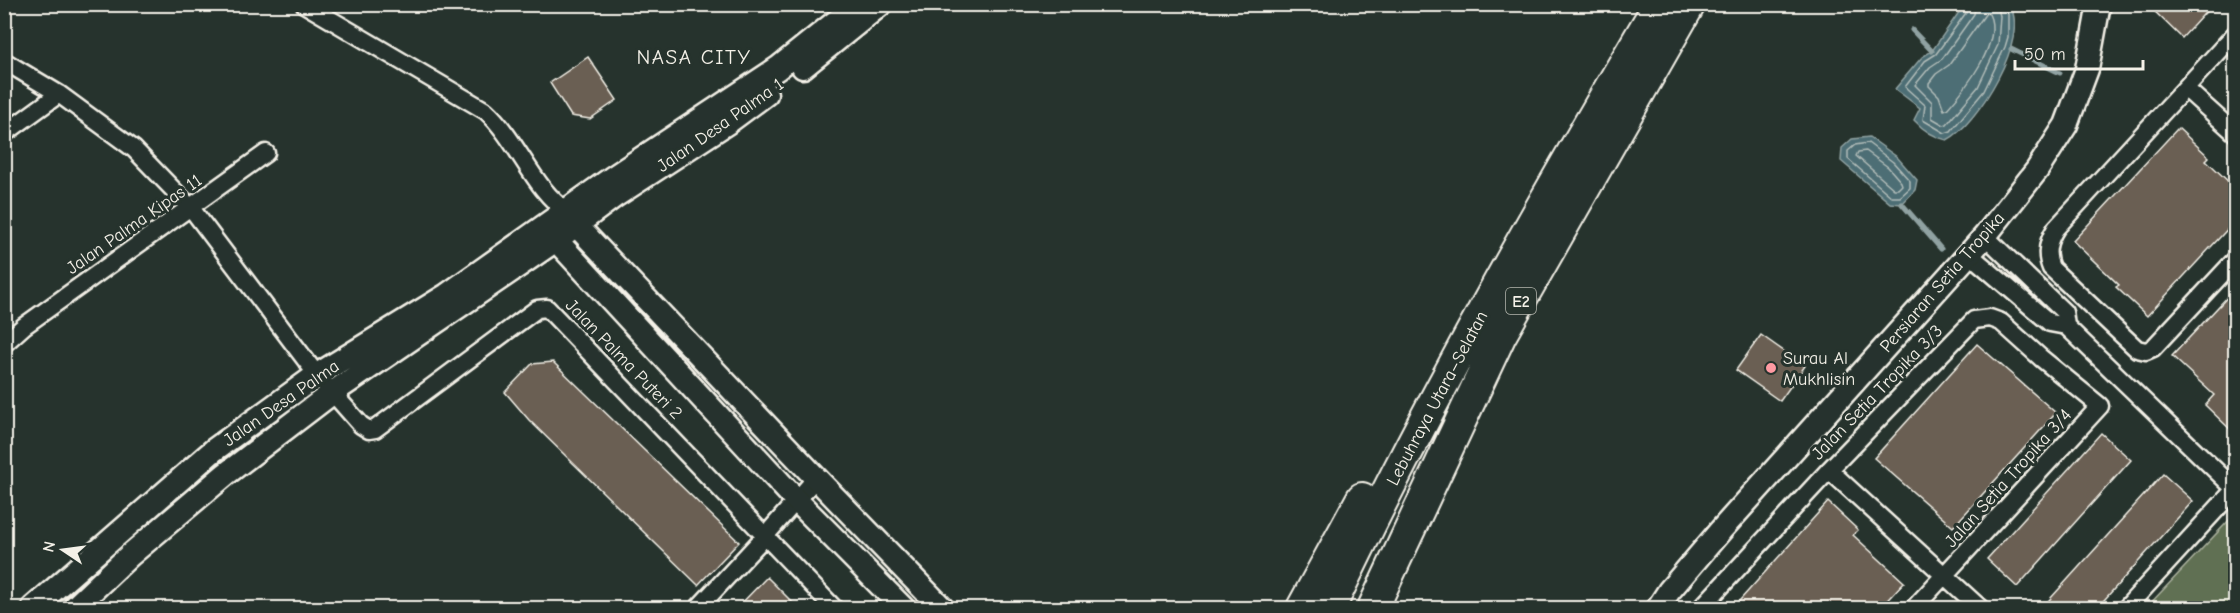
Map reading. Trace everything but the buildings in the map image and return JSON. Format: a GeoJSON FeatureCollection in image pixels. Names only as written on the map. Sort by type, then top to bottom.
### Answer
{"type":"FeatureCollection","features":[{"type":"Feature","properties":{"kind":"highway","name":"Lebuhraya Utara–Selatan"},"geometry":{"type":"LineString","coordinates":[[1330,609],[1377,508],[1555,180],[1659,4]]}},
{"type":"Feature","properties":{"kind":"highway","name":"Lebuhraya Utara–Selatan"},"geometry":{"type":"LineString","coordinates":[[1372,609],[1501,335],[1690,4]]}},
{"type":"Feature","properties":{"kind":"highway"},"geometry":{"type":"LineString","coordinates":[[1302,609],[1488,263],[1515,224],[1555,180]]}},
{"type":"Feature","properties":{"kind":"street"},"geometry":{"type":"LineString","coordinates":[[304,4],[486,111],[501,124],[561,221],[796,500],[903,609]]}},
{"type":"Feature","properties":{"kind":"street","name":"Jalan Desa Palma 1"},"geometry":{"type":"LineString","coordinates":[[561,221],[612,178],[778,68],[858,4]]}},
{"type":"Feature","properties":{"kind":"street","name":"Jalan Desa Palma 1"},"geometry":{"type":"LineString","coordinates":[[561,221],[615,196],[727,123],[830,47],[881,4]]}},
{"type":"Feature","properties":{"kind":"street","name":"Persiaran Setia Tropika"},"geometry":{"type":"LineString","coordinates":[[1658,609],[1669,591],[1721,530],[1985,236],[2037,170],[2066,125],[2087,69],[2099,4]]}},
{"type":"Feature","properties":{"kind":"street"},"geometry":{"type":"LineString","coordinates":[[2235,33],[2056,228],[2048,243],[2047,253],[2051,268],[2137,348],[2146,351],[2153,348],[2235,259]]}},
{"type":"Feature","properties":{"kind":"street"},"geometry":{"type":"LineString","coordinates":[[4,61],[58,94],[133,148],[191,208],[332,393]]}},
{"type":"Feature","properties":{"kind":"street"},"geometry":{"type":"LineString","coordinates":[[2186,88],[2235,134]]}},
{"type":"Feature","properties":{"kind":"street"},"geometry":{"type":"LineString","coordinates":[[4,134],[58,94]]}},
{"type":"Feature","properties":{"kind":"street","name":"Jalan Palma Kipas 11"},"geometry":{"type":"LineString","coordinates":[[4,344],[24,326],[266,153]]}},
{"type":"Feature","properties":{"kind":"street"},"geometry":{"type":"LineString","coordinates":[[561,221],[816,478],[942,609]]}},
{"type":"Feature","properties":{"kind":"street","name":"Jalan Desa Palma"},"geometry":{"type":"LineString","coordinates":[[33,609],[214,450],[317,375],[447,296],[561,221]]}},
{"type":"Feature","properties":{"kind":"street","name":"Jalan Desa Palma"},"geometry":{"type":"LineString","coordinates":[[74,609],[130,555],[226,474],[561,221]]}},
{"type":"Feature","properties":{"kind":"street"},"geometry":{"type":"LineString","coordinates":[[1985,236],[2064,312],[2066,326]]}},
{"type":"Feature","properties":{"kind":"street"},"geometry":{"type":"LineString","coordinates":[[1969,254],[2050,323],[2066,326],[2235,488],[2126,609]]}},
{"type":"Feature","properties":{"kind":"street"},"geometry":{"type":"LineString","coordinates":[[2014,292],[2027,277]]}},
{"type":"Feature","properties":{"kind":"street","name":"Jalan Palma Puteri 2"},"geometry":{"type":"LineString","coordinates":[[332,393],[361,425],[369,430],[375,429],[537,309],[547,308],[766,535],[834,609]]}},
{"type":"Feature","properties":{"kind":"street","name":"Jalan Setia Tropika 3/3"},"geometry":{"type":"LineString","coordinates":[[1701,609],[1829,470],[1974,320],[1990,318],[2001,322],[2100,406]]}},
{"type":"Feature","properties":{"kind":"street","name":"Jalan Setia Tropika 3/4"},"geometry":{"type":"LineString","coordinates":[[1914,609],[2100,406]]}},
{"type":"Feature","properties":{"kind":"street"},"geometry":{"type":"LineString","coordinates":[[1829,470],[1980,609]]}},
{"type":"Feature","properties":{"kind":"street"},"geometry":{"type":"LineString","coordinates":[[699,607],[816,478]]}},
{"type":"Feature","properties":{"kind":"green space"},"geometry":{"type":"Polygon","coordinates":[[[2235,514],[2235,608],[2146,608],[2235,514]]]}},
{"type":"Feature","properties":{"kind":"water"},"geometry":{"type":"Polygon","coordinates":[[[1964,5],[2009,5],[2014,19],[2013,37],[1998,78],[1986,99],[1973,117],[1947,140],[1933,135],[1917,124],[1914,120],[1920,108],[1895,89],[1922,57],[1932,51],[1964,5]]]}},
{"type":"Feature","properties":{"kind":"water"},"geometry":{"type":"Polygon","coordinates":[[[1869,137],[1897,157],[1917,180],[1915,190],[1902,204],[1890,203],[1841,161],[1842,148],[1852,139],[1869,137]]]}},
{"type":"Feature","properties":{"kind":"waterway"},"geometry":{"type":"LineString","coordinates":[[1912,30],[1932,51]]}},
{"type":"Feature","properties":{"kind":"waterway"},"geometry":{"type":"LineString","coordinates":[[2011,49],[2060,73]]}},
{"type":"Feature","properties":{"kind":"waterway"},"geometry":{"type":"LineString","coordinates":[[1902,204],[1941,249]]}},
{"type":"Feature","properties":{"kind":"place","name":"Surau Al Mukhlisin"},"geometry":{"type":"Point","coordinates":[1771,368]}},
{"type":"Feature","properties":{"kind":"district","name":"NASA CITY"},"geometry":{"type":"Point","coordinates":[694,57]}}]}
